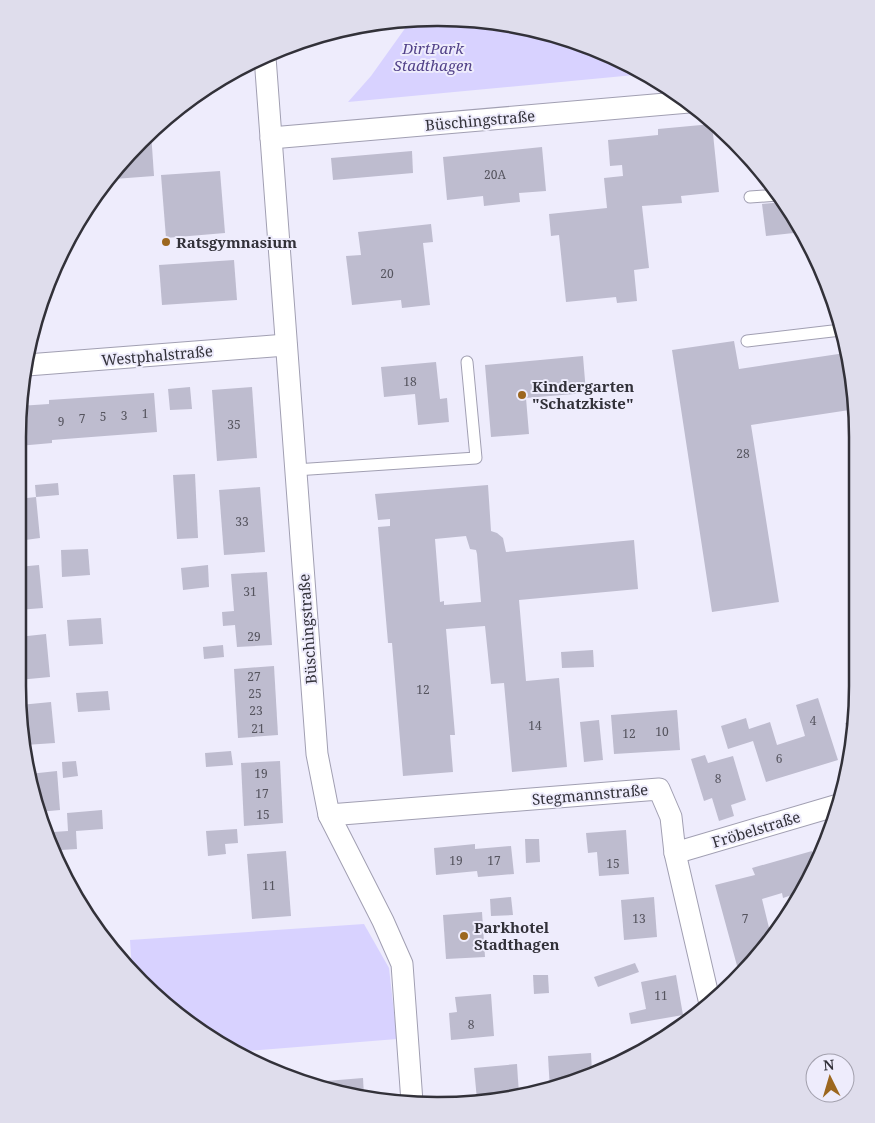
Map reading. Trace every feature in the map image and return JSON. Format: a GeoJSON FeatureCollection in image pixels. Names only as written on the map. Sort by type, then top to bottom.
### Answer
{"type":"FeatureCollection","features":[{"type":"Feature","properties":{"kind":"street","name":"Büschingstraße"},"geometry":{"type":"LineString","coordinates":[[266,65],[317,754],[330,815],[383,920],[402,964],[412,1096]]}},
{"type":"Feature","properties":{"kind":"street","name":"Büschingstraße"},"geometry":{"type":"LineString","coordinates":[[271,138],[676,103]]}},
{"type":"Feature","properties":{"kind":"street","name":"Westphalstraße"},"geometry":{"type":"LineString","coordinates":[[33,365],[286,345]]}},
{"type":"Feature","properties":{"kind":"street","name":"Stegmannstraße"},"geometry":{"type":"LineString","coordinates":[[330,815],[659,789],[671,816],[675,853],[708,996]]}},
{"type":"Feature","properties":{"kind":"street","name":"Fröbelstraße"},"geometry":{"type":"LineString","coordinates":[[675,853],[830,807]]}},
{"type":"Feature","properties":{"kind":"lane"},"geometry":{"type":"LineString","coordinates":[[750,197],[770,196]]}},
{"type":"Feature","properties":{"kind":"lane"},"geometry":{"type":"LineString","coordinates":[[747,341],[835,331]]}},
{"type":"Feature","properties":{"kind":"lane"},"geometry":{"type":"LineString","coordinates":[[295,470],[476,458],[467,362]]}},
{"type":"Feature","properties":{"kind":"green space","name":"DirtPark Stadthagen"},"geometry":{"type":"Polygon","coordinates":[[[438,26],[491,30],[544,40],[595,58],[632,75],[348,102],[371,76],[406,28],[438,26]]]}},
{"type":"Feature","properties":{"kind":"green space"},"geometry":{"type":"Polygon","coordinates":[[[364,924],[389,968],[397,1039],[250,1051],[209,1027],[166,995],[131,960],[130,940],[364,924]]]}},
{"type":"Feature","properties":{"kind":"building"},"geometry":{"type":"Polygon","coordinates":[[[705,125],[713,132],[719,192],[681,196],[682,203],[642,206],[649,268],[634,270],[637,301],[617,303],[616,297],[566,302],[559,235],[551,236],[549,214],[607,208],[604,178],[623,176],[622,165],[610,166],[608,140],[658,135],[658,129],[705,125]]]}},
{"type":"Feature","properties":{"kind":"building"},"geometry":{"type":"Polygon","coordinates":[[[152,142],[154,176],[118,179],[152,142]]]}},
{"type":"Feature","properties":{"kind":"building"},"geometry":{"type":"Polygon","coordinates":[[[542,147],[546,191],[519,193],[520,202],[484,206],[483,196],[447,200],[443,157],[542,147]]]}},
{"type":"Feature","properties":{"kind":"building"},"geometry":{"type":"Polygon","coordinates":[[[412,151],[413,173],[333,180],[331,158],[412,151]]]}},
{"type":"Feature","properties":{"kind":"building"},"geometry":{"type":"Polygon","coordinates":[[[220,171],[225,233],[166,238],[161,175],[220,171]]]}},
{"type":"Feature","properties":{"kind":"building"},"geometry":{"type":"Polygon","coordinates":[[[775,203],[794,233],[766,236],[762,204],[775,203]]]}},
{"type":"Feature","properties":{"kind":"building"},"geometry":{"type":"Polygon","coordinates":[[[431,224],[433,242],[423,243],[430,305],[402,308],[401,300],[352,305],[346,256],[361,255],[358,232],[431,224]]]}},
{"type":"Feature","properties":{"kind":"building"},"geometry":{"type":"Polygon","coordinates":[[[234,260],[237,300],[162,305],[159,265],[234,260]]]}},
{"type":"Feature","properties":{"kind":"building"},"geometry":{"type":"Polygon","coordinates":[[[734,341],[739,369],[840,354],[848,410],[751,425],[779,602],[712,612],[672,350],[734,341]]]}},
{"type":"Feature","properties":{"kind":"building","name":"Kindergarten \"Schatzkiste\""},"geometry":{"type":"Polygon","coordinates":[[[583,356],[586,393],[526,398],[529,434],[491,437],[485,365],[583,356]]]}},
{"type":"Feature","properties":{"kind":"building"},"geometry":{"type":"Polygon","coordinates":[[[436,362],[440,399],[447,398],[449,422],[418,425],[415,394],[384,397],[381,367],[436,362]]]}},
{"type":"Feature","properties":{"kind":"building"},"geometry":{"type":"Polygon","coordinates":[[[190,387],[192,409],[170,410],[168,389],[190,387]]]}},
{"type":"Feature","properties":{"kind":"building"},"geometry":{"type":"Polygon","coordinates":[[[252,387],[257,458],[217,461],[212,390],[252,387]]]}},
{"type":"Feature","properties":{"kind":"building"},"geometry":{"type":"Polygon","coordinates":[[[154,393],[157,432],[52,440],[52,443],[26,445],[28,405],[49,404],[49,400],[154,393]]]}},
{"type":"Feature","properties":{"kind":"building"},"geometry":{"type":"Polygon","coordinates":[[[195,474],[198,538],[177,539],[173,475],[195,474]]]}},
{"type":"Feature","properties":{"kind":"building"},"geometry":{"type":"Polygon","coordinates":[[[58,483],[59,495],[36,497],[35,485],[58,483]]]}},
{"type":"Feature","properties":{"kind":"building"},"geometry":{"type":"Polygon","coordinates":[[[488,485],[491,531],[503,538],[506,552],[634,540],[638,589],[519,600],[526,681],[559,678],[567,767],[512,772],[504,683],[491,684],[485,626],[446,629],[455,735],[450,735],[453,772],[403,776],[392,643],[388,643],[378,527],[390,526],[390,519],[378,520],[375,494],[488,485]],[[466,536],[435,539],[440,602],[444,601],[444,605],[481,602],[477,554],[476,550],[470,549],[466,536]]]}},
{"type":"Feature","properties":{"kind":"building"},"geometry":{"type":"Polygon","coordinates":[[[260,487],[265,552],[224,555],[219,490],[260,487]]]}},
{"type":"Feature","properties":{"kind":"building"},"geometry":{"type":"Polygon","coordinates":[[[36,497],[40,538],[26,540],[26,498],[36,497]]]}},
{"type":"Feature","properties":{"kind":"building"},"geometry":{"type":"Polygon","coordinates":[[[88,549],[90,575],[62,577],[61,550],[88,549]]]}},
{"type":"Feature","properties":{"kind":"building"},"geometry":{"type":"Polygon","coordinates":[[[39,565],[43,608],[26,609],[26,566],[39,565]]]}},
{"type":"Feature","properties":{"kind":"building"},"geometry":{"type":"Polygon","coordinates":[[[208,565],[209,587],[183,590],[181,568],[208,565]]]}},
{"type":"Feature","properties":{"kind":"building"},"geometry":{"type":"Polygon","coordinates":[[[267,572],[272,645],[237,647],[235,625],[223,626],[222,612],[234,611],[231,574],[267,572]]]}},
{"type":"Feature","properties":{"kind":"building"},"geometry":{"type":"Polygon","coordinates":[[[101,618],[103,644],[69,646],[67,620],[101,618]]]}},
{"type":"Feature","properties":{"kind":"building"},"geometry":{"type":"Polygon","coordinates":[[[46,634],[50,677],[26,679],[26,636],[46,634]]]}},
{"type":"Feature","properties":{"kind":"building"},"geometry":{"type":"Polygon","coordinates":[[[223,645],[224,657],[204,659],[203,647],[223,645]]]}},
{"type":"Feature","properties":{"kind":"building"},"geometry":{"type":"Polygon","coordinates":[[[593,650],[594,667],[562,668],[561,652],[593,650]]]}},
{"type":"Feature","properties":{"kind":"building"},"geometry":{"type":"Polygon","coordinates":[[[274,666],[278,735],[238,738],[234,669],[274,666]]]}},
{"type":"Feature","properties":{"kind":"building"},"geometry":{"type":"Polygon","coordinates":[[[108,691],[110,710],[78,712],[76,693],[108,691]]]}},
{"type":"Feature","properties":{"kind":"building"},"geometry":{"type":"Polygon","coordinates":[[[818,698],[838,760],[766,782],[753,741],[728,749],[721,726],[746,718],[749,729],[770,722],[777,745],[805,736],[796,705],[818,698]]]}},
{"type":"Feature","properties":{"kind":"building"},"geometry":{"type":"Polygon","coordinates":[[[51,702],[55,743],[31,745],[27,704],[51,702]]]}},
{"type":"Feature","properties":{"kind":"building"},"geometry":{"type":"Polygon","coordinates":[[[677,710],[680,750],[614,754],[611,715],[677,710]]]}},
{"type":"Feature","properties":{"kind":"building"},"geometry":{"type":"Polygon","coordinates":[[[599,720],[603,760],[584,762],[580,722],[599,720]]]}},
{"type":"Feature","properties":{"kind":"building"},"geometry":{"type":"Polygon","coordinates":[[[231,751],[233,765],[206,767],[205,753],[231,751]]]}},
{"type":"Feature","properties":{"kind":"building"},"geometry":{"type":"Polygon","coordinates":[[[705,755],[708,763],[733,756],[746,800],[731,805],[734,816],[719,821],[712,798],[704,801],[691,759],[705,755]]]}},
{"type":"Feature","properties":{"kind":"building"},"geometry":{"type":"Polygon","coordinates":[[[76,761],[78,776],[63,778],[62,762],[76,761]]]}},
{"type":"Feature","properties":{"kind":"building"},"geometry":{"type":"Polygon","coordinates":[[[280,761],[283,823],[244,826],[241,763],[280,761]]]}},
{"type":"Feature","properties":{"kind":"building"},"geometry":{"type":"Polygon","coordinates":[[[57,771],[60,810],[46,811],[36,773],[57,771]]]}},
{"type":"Feature","properties":{"kind":"building"},"geometry":{"type":"Polygon","coordinates":[[[102,810],[103,829],[76,831],[77,849],[61,850],[54,832],[68,831],[67,813],[102,810]]]}},
{"type":"Feature","properties":{"kind":"building"},"geometry":{"type":"Polygon","coordinates":[[[237,829],[238,843],[225,844],[226,854],[208,856],[206,831],[237,829]]]}},
{"type":"Feature","properties":{"kind":"building"},"geometry":{"type":"Polygon","coordinates":[[[626,830],[629,874],[599,876],[597,852],[588,853],[586,833],[626,830]]]}},
{"type":"Feature","properties":{"kind":"building"},"geometry":{"type":"Polygon","coordinates":[[[525,839],[539,839],[540,862],[526,863],[525,839]]]}},
{"type":"Feature","properties":{"kind":"building"},"geometry":{"type":"Polygon","coordinates":[[[475,844],[475,849],[511,846],[514,874],[478,877],[477,871],[436,875],[434,848],[475,844]]]}},
{"type":"Feature","properties":{"kind":"building"},"geometry":{"type":"Polygon","coordinates":[[[286,851],[291,916],[252,919],[247,854],[286,851]]]}},
{"type":"Feature","properties":{"kind":"building"},"geometry":{"type":"Polygon","coordinates":[[[812,851],[813,853],[791,895],[783,898],[782,893],[762,899],[769,928],[737,967],[715,885],[755,875],[752,868],[812,851]]]}},
{"type":"Feature","properties":{"kind":"building"},"geometry":{"type":"Polygon","coordinates":[[[511,897],[513,915],[491,916],[490,899],[511,897]]]}},
{"type":"Feature","properties":{"kind":"building"},"geometry":{"type":"Polygon","coordinates":[[[654,897],[657,937],[624,940],[621,900],[654,897]]]}},
{"type":"Feature","properties":{"kind":"building","name":"Parkhotel Stadthagen"},"geometry":{"type":"Polygon","coordinates":[[[482,912],[485,957],[446,959],[443,915],[482,912]]]}},
{"type":"Feature","properties":{"kind":"building"},"geometry":{"type":"Polygon","coordinates":[[[635,963],[639,972],[598,987],[594,977],[635,963]]]}},
{"type":"Feature","properties":{"kind":"building"},"geometry":{"type":"Polygon","coordinates":[[[533,975],[548,975],[549,993],[534,994],[533,975]]]}},
{"type":"Feature","properties":{"kind":"building"},"geometry":{"type":"Polygon","coordinates":[[[676,975],[683,1015],[631,1024],[629,1013],[646,1009],[641,982],[676,975]]]}},
{"type":"Feature","properties":{"kind":"building"},"geometry":{"type":"Polygon","coordinates":[[[491,994],[494,1036],[451,1040],[449,1013],[457,1012],[455,997],[491,994]]]}},
{"type":"Feature","properties":{"kind":"building"},"geometry":{"type":"Polygon","coordinates":[[[591,1053],[592,1066],[549,1081],[548,1056],[591,1053]]]}},
{"type":"Feature","properties":{"kind":"building"},"geometry":{"type":"Polygon","coordinates":[[[517,1064],[519,1089],[476,1095],[474,1068],[517,1064]]]}},
{"type":"Feature","properties":{"kind":"building"},"geometry":{"type":"Polygon","coordinates":[[[363,1078],[364,1090],[331,1083],[326,1081],[363,1078]]]}},
{"type":"Feature","properties":{"kind":"place","name":"Ratsgymnasium"},"geometry":{"type":"Point","coordinates":[166,242]}},
{"type":"Feature","properties":{"kind":"place","name":"Kindergarten \"Schatzkiste\""},"geometry":{"type":"Point","coordinates":[522,395]}},
{"type":"Feature","properties":{"kind":"place","name":"Parkhotel Stadthagen"},"geometry":{"type":"Point","coordinates":[464,936]}}]}
